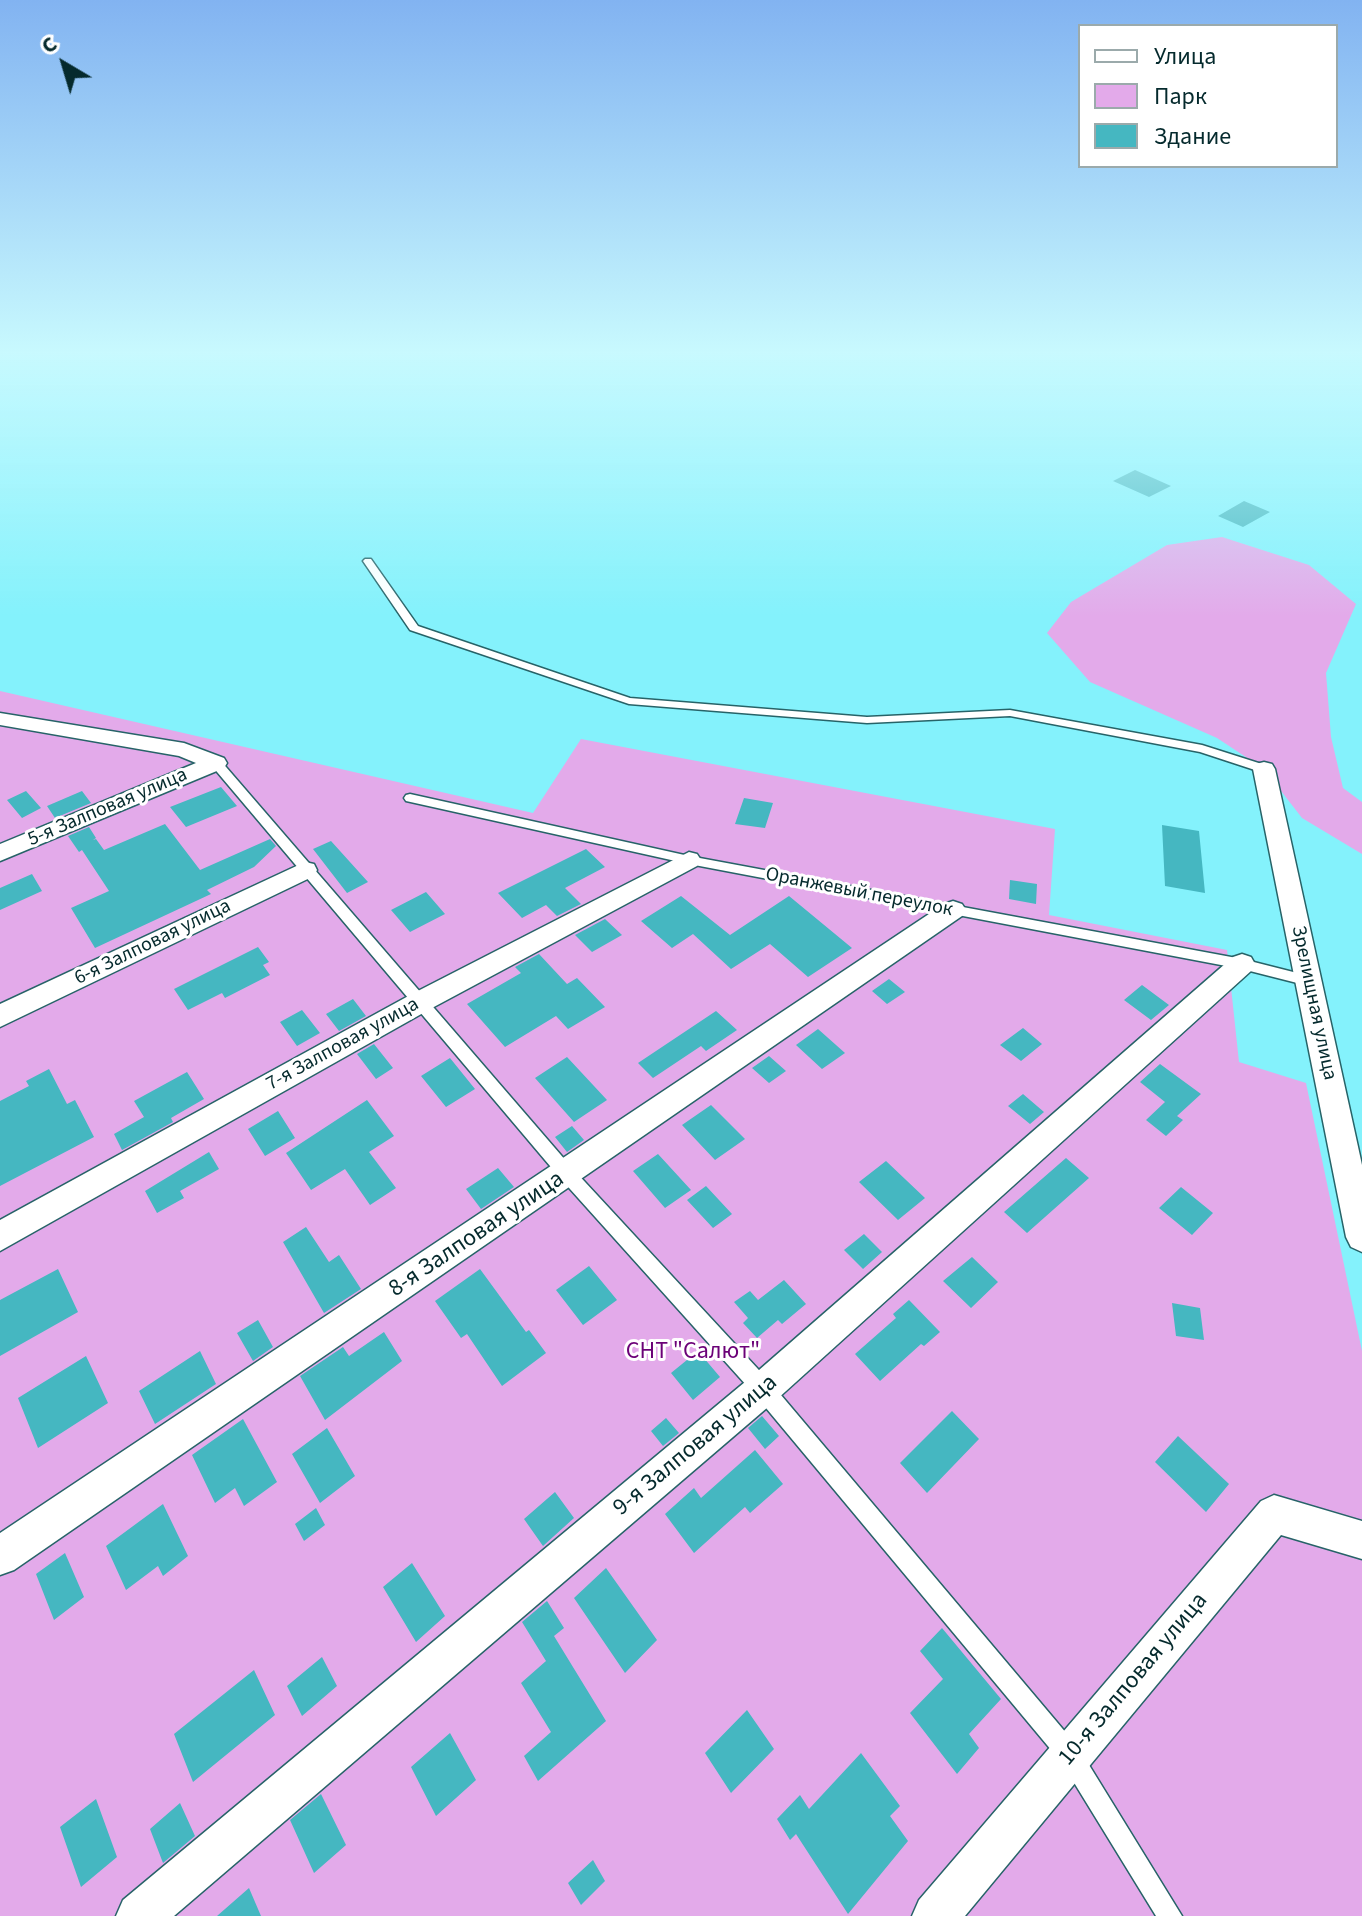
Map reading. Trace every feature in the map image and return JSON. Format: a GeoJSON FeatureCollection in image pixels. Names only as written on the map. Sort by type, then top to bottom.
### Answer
{"type":"FeatureCollection","features":[{"type":"Feature","properties":{"kind":"street"},"geometry":{"type":"LineString","coordinates":[[1,720],[184,750],[216,763]]}},
{"type":"Feature","properties":{"kind":"street","name":"5-я Залповая улица"},"geometry":{"type":"LineString","coordinates":[[0,853],[216,763]]}},
{"type":"Feature","properties":{"kind":"street","name":"Зрелищная улица"},"geometry":{"type":"LineString","coordinates":[[1264,769],[1362,1237]]}},
{"type":"Feature","properties":{"kind":"street","name":"7-я Залповая улица"},"geometry":{"type":"LineString","coordinates":[[0,1236],[422,1001],[689,860]]}},
{"type":"Feature","properties":{"kind":"street","name":"6-я Залповая улица"},"geometry":{"type":"LineString","coordinates":[[0,1016],[305,870]]}},
{"type":"Feature","properties":{"kind":"street","name":"8-я Залповая улица"},"geometry":{"type":"LineString","coordinates":[[0,1556],[953,910]]}},
{"type":"Feature","properties":{"kind":"street","name":"9-я Залповая улица"},"geometry":{"type":"LineString","coordinates":[[139,1916],[763,1389],[1242,964]]}},
{"type":"Feature","properties":{"kind":"street","name":"10-я Залповая улица"},"geometry":{"type":"LineString","coordinates":[[935,1916],[1274,1514],[1362,1540]]}},
{"type":"Feature","properties":{"kind":"lane"},"geometry":{"type":"LineString","coordinates":[[368,561],[414,628],[629,701],[867,720],[1010,713],[1202,749],[1264,769]]}},
{"type":"Feature","properties":{"kind":"lane"},"geometry":{"type":"LineString","coordinates":[[216,763],[567,1174],[763,1389],[1070,1755],[1170,1916]]}},
{"type":"Feature","properties":{"kind":"lane","name":"Оранжевый переулок"},"geometry":{"type":"LineString","coordinates":[[410,798],[689,860],[1242,964],[1309,981]]}},
{"type":"Feature","properties":{"kind":"green space"},"geometry":{"type":"Polygon","coordinates":[[[1222,537],[1309,565],[1356,604],[1326,673],[1331,737],[1343,788],[1362,802],[1362,854],[1302,818],[1264,769],[1217,738],[1090,682],[1047,633],[1071,602],[1167,545],[1222,537]]]}},
{"type":"Feature","properties":{"kind":"green space","name":"СНТ \"Салют\""},"geometry":{"type":"Polygon","coordinates":[[[0,691],[533,813],[581,739],[1055,829],[1049,915],[1227,950],[1239,1062],[1306,1083],[1362,1351],[1362,1916],[0,1916],[0,691]]]}},
{"type":"Feature","properties":{"kind":"building"},"geometry":{"type":"Polygon","coordinates":[[[1135,470],[1171,486],[1149,497],[1113,481],[1135,470]]]}},
{"type":"Feature","properties":{"kind":"building"},"geometry":{"type":"Polygon","coordinates":[[[1244,501],[1270,512],[1243,527],[1218,516],[1244,501]]]}},
{"type":"Feature","properties":{"kind":"building"},"geometry":{"type":"Polygon","coordinates":[[[221,787],[237,806],[186,827],[170,807],[221,787]]]}},
{"type":"Feature","properties":{"kind":"building"},"geometry":{"type":"Polygon","coordinates":[[[26,791],[41,808],[22,818],[7,800],[26,791]]]}},
{"type":"Feature","properties":{"kind":"building"},"geometry":{"type":"Polygon","coordinates":[[[82,791],[91,803],[55,818],[47,806],[82,791]]]}},
{"type":"Feature","properties":{"kind":"building"},"geometry":{"type":"Polygon","coordinates":[[[744,798],[773,803],[765,828],[735,824],[744,798]]]}},
{"type":"Feature","properties":{"kind":"building"},"geometry":{"type":"Polygon","coordinates":[[[165,824],[200,870],[270,839],[276,846],[254,867],[207,890],[211,894],[95,948],[71,908],[109,891],[82,850],[79,852],[68,836],[89,827],[96,838],[93,840],[96,839],[104,850],[165,824]]]}},
{"type":"Feature","properties":{"kind":"building"},"geometry":{"type":"Polygon","coordinates":[[[1162,825],[1199,831],[1205,893],[1165,886],[1162,825]]]}},
{"type":"Feature","properties":{"kind":"building"},"geometry":{"type":"Polygon","coordinates":[[[331,841],[368,882],[347,893],[313,849],[331,841]]]}},
{"type":"Feature","properties":{"kind":"building"},"geometry":{"type":"Polygon","coordinates":[[[586,849],[605,867],[565,888],[581,904],[557,916],[546,905],[522,918],[498,893],[586,849]]]}},
{"type":"Feature","properties":{"kind":"building"},"geometry":{"type":"Polygon","coordinates":[[[32,874],[42,891],[0,910],[0,888],[32,874]]]}},
{"type":"Feature","properties":{"kind":"building"},"geometry":{"type":"Polygon","coordinates":[[[1010,880],[1037,884],[1036,904],[1009,899],[1010,880]]]}},
{"type":"Feature","properties":{"kind":"building"},"geometry":{"type":"Polygon","coordinates":[[[426,892],[445,914],[410,932],[391,910],[426,892]]]}},
{"type":"Feature","properties":{"kind":"building"},"geometry":{"type":"Polygon","coordinates":[[[681,896],[730,935],[789,896],[852,948],[808,977],[770,944],[731,969],[693,934],[672,948],[641,921],[681,896]]]}},
{"type":"Feature","properties":{"kind":"building"},"geometry":{"type":"Polygon","coordinates":[[[605,919],[622,935],[592,952],[575,935],[605,919]]]}},
{"type":"Feature","properties":{"kind":"building"},"geometry":{"type":"Polygon","coordinates":[[[258,947],[269,962],[263,965],[270,975],[225,998],[222,993],[188,1010],[174,989],[258,947]]]}},
{"type":"Feature","properties":{"kind":"building"},"geometry":{"type":"Polygon","coordinates":[[[539,954],[567,984],[577,978],[605,1007],[568,1029],[556,1016],[505,1047],[467,1004],[521,973],[515,967],[539,954]]]}},
{"type":"Feature","properties":{"kind":"building"},"geometry":{"type":"Polygon","coordinates":[[[889,979],[905,992],[887,1004],[872,991],[889,979]]]}},
{"type":"Feature","properties":{"kind":"building"},"geometry":{"type":"Polygon","coordinates":[[[1142,985],[1169,1005],[1151,1020],[1124,1000],[1142,985]]]}},
{"type":"Feature","properties":{"kind":"building"},"geometry":{"type":"Polygon","coordinates":[[[353,999],[366,1016],[339,1031],[326,1014],[353,999]]]}},
{"type":"Feature","properties":{"kind":"building"},"geometry":{"type":"Polygon","coordinates":[[[302,1010],[320,1033],[297,1046],[280,1022],[302,1010]]]}},
{"type":"Feature","properties":{"kind":"building"},"geometry":{"type":"Polygon","coordinates":[[[716,1011],[737,1030],[706,1051],[701,1046],[653,1078],[638,1063],[716,1011]]]}},
{"type":"Feature","properties":{"kind":"building"},"geometry":{"type":"Polygon","coordinates":[[[1023,1028],[1042,1044],[1021,1061],[1000,1045],[1023,1028]]]}},
{"type":"Feature","properties":{"kind":"building"},"geometry":{"type":"Polygon","coordinates":[[[818,1029],[845,1053],[822,1069],[796,1045],[818,1029]]]}},
{"type":"Feature","properties":{"kind":"building"},"geometry":{"type":"Polygon","coordinates":[[[374,1044],[393,1068],[376,1079],[357,1054],[374,1044]]]}},
{"type":"Feature","properties":{"kind":"building"},"geometry":{"type":"Polygon","coordinates":[[[769,1056],[786,1071],[769,1083],[752,1068],[769,1056]]]}},
{"type":"Feature","properties":{"kind":"building"},"geometry":{"type":"Polygon","coordinates":[[[567,1057],[607,1100],[574,1122],[535,1078],[567,1057]]]}},
{"type":"Feature","properties":{"kind":"building"},"geometry":{"type":"Polygon","coordinates":[[[450,1058],[475,1089],[446,1107],[421,1076],[450,1058]]]}},
{"type":"Feature","properties":{"kind":"building"},"geometry":{"type":"Polygon","coordinates":[[[1160,1064],[1201,1094],[1177,1116],[1183,1120],[1166,1136],[1146,1120],[1165,1102],[1140,1082],[1160,1064]]]}},
{"type":"Feature","properties":{"kind":"building"},"geometry":{"type":"Polygon","coordinates":[[[49,1069],[67,1104],[75,1100],[94,1137],[0,1186],[0,1101],[29,1086],[26,1081],[49,1069]]]}},
{"type":"Feature","properties":{"kind":"building"},"geometry":{"type":"Polygon","coordinates":[[[187,1072],[204,1099],[171,1118],[173,1122],[122,1150],[114,1134],[144,1117],[134,1101],[187,1072]]]}},
{"type":"Feature","properties":{"kind":"building"},"geometry":{"type":"Polygon","coordinates":[[[1023,1094],[1044,1112],[1030,1124],[1008,1106],[1023,1094]]]}},
{"type":"Feature","properties":{"kind":"building"},"geometry":{"type":"Polygon","coordinates":[[[367,1100],[394,1136],[369,1152],[396,1188],[370,1205],[345,1169],[311,1190],[286,1153],[367,1100]]]}},
{"type":"Feature","properties":{"kind":"building"},"geometry":{"type":"Polygon","coordinates":[[[711,1105],[745,1139],[715,1160],[682,1125],[711,1105]]]}},
{"type":"Feature","properties":{"kind":"building"},"geometry":{"type":"Polygon","coordinates":[[[278,1111],[295,1138],[265,1156],[248,1129],[278,1111]]]}},
{"type":"Feature","properties":{"kind":"building"},"geometry":{"type":"Polygon","coordinates":[[[572,1126],[584,1140],[567,1152],[555,1137],[572,1126]]]}},
{"type":"Feature","properties":{"kind":"building"},"geometry":{"type":"Polygon","coordinates":[[[209,1152],[219,1169],[180,1191],[184,1198],[157,1213],[145,1191],[209,1152]]]}},
{"type":"Feature","properties":{"kind":"building"},"geometry":{"type":"Polygon","coordinates":[[[658,1154],[691,1190],[665,1208],[633,1171],[658,1154]]]}},
{"type":"Feature","properties":{"kind":"building"},"geometry":{"type":"Polygon","coordinates":[[[1066,1158],[1089,1178],[1027,1233],[1004,1212],[1066,1158]]]}},
{"type":"Feature","properties":{"kind":"building"},"geometry":{"type":"Polygon","coordinates":[[[886,1161],[925,1198],[898,1220],[859,1182],[886,1161]]]}},
{"type":"Feature","properties":{"kind":"building"},"geometry":{"type":"Polygon","coordinates":[[[498,1168],[514,1187],[481,1209],[466,1189],[498,1168]]]}},
{"type":"Feature","properties":{"kind":"building"},"geometry":{"type":"Polygon","coordinates":[[[706,1186],[732,1214],[713,1228],[687,1200],[706,1186]]]}},
{"type":"Feature","properties":{"kind":"building"},"geometry":{"type":"Polygon","coordinates":[[[1181,1187],[1213,1213],[1192,1235],[1159,1208],[1181,1187]]]}},
{"type":"Feature","properties":{"kind":"building"},"geometry":{"type":"Polygon","coordinates":[[[306,1227],[329,1262],[339,1255],[361,1289],[324,1313],[283,1242],[306,1227]]]}},
{"type":"Feature","properties":{"kind":"building"},"geometry":{"type":"Polygon","coordinates":[[[864,1234],[882,1252],[863,1269],[844,1250],[864,1234]]]}},
{"type":"Feature","properties":{"kind":"building"},"geometry":{"type":"Polygon","coordinates":[[[972,1257],[998,1282],[971,1308],[943,1281],[972,1257]]]}},
{"type":"Feature","properties":{"kind":"building"},"geometry":{"type":"Polygon","coordinates":[[[589,1266],[617,1300],[583,1325],[556,1290],[589,1266]]]}},
{"type":"Feature","properties":{"kind":"building"},"geometry":{"type":"Polygon","coordinates":[[[58,1269],[78,1312],[0,1356],[0,1300],[58,1269]]]}},
{"type":"Feature","properties":{"kind":"building"},"geometry":{"type":"Polygon","coordinates":[[[480,1269],[526,1332],[529,1330],[546,1353],[502,1386],[467,1334],[461,1338],[435,1301],[480,1269]]]}},
{"type":"Feature","properties":{"kind":"building"},"geometry":{"type":"Polygon","coordinates":[[[784,1280],[806,1304],[782,1324],[778,1320],[757,1338],[743,1323],[748,1318],[734,1302],[750,1291],[758,1300],[784,1280]]]}},
{"type":"Feature","properties":{"kind":"building"},"geometry":{"type":"Polygon","coordinates":[[[909,1300],[940,1332],[924,1346],[921,1344],[880,1381],[855,1354],[896,1318],[893,1314],[909,1300]]]}},
{"type":"Feature","properties":{"kind":"building"},"geometry":{"type":"Polygon","coordinates":[[[1172,1303],[1200,1308],[1204,1340],[1176,1336],[1172,1303]]]}},
{"type":"Feature","properties":{"kind":"building"},"geometry":{"type":"Polygon","coordinates":[[[258,1320],[273,1347],[253,1361],[237,1333],[258,1320]]]}},
{"type":"Feature","properties":{"kind":"building"},"geometry":{"type":"Polygon","coordinates":[[[384,1332],[402,1361],[325,1420],[300,1376],[343,1347],[349,1356],[384,1332]]]}},
{"type":"Feature","properties":{"kind":"building"},"geometry":{"type":"Polygon","coordinates":[[[200,1351],[216,1384],[155,1424],[139,1391],[200,1351]]]}},
{"type":"Feature","properties":{"kind":"building"},"geometry":{"type":"Polygon","coordinates":[[[698,1351],[720,1377],[693,1400],[671,1373],[698,1351]]]}},
{"type":"Feature","properties":{"kind":"building"},"geometry":{"type":"Polygon","coordinates":[[[86,1356],[108,1403],[38,1448],[18,1398],[86,1356]]]}},
{"type":"Feature","properties":{"kind":"building"},"geometry":{"type":"Polygon","coordinates":[[[952,1411],[979,1439],[927,1493],[900,1463],[952,1411]]]}},
{"type":"Feature","properties":{"kind":"building"},"geometry":{"type":"Polygon","coordinates":[[[762,1416],[779,1436],[765,1449],[748,1428],[762,1416]]]}},
{"type":"Feature","properties":{"kind":"building"},"geometry":{"type":"Polygon","coordinates":[[[666,1418],[679,1433],[663,1446],[651,1431],[666,1418]]]}},
{"type":"Feature","properties":{"kind":"building"},"geometry":{"type":"Polygon","coordinates":[[[243,1419],[277,1482],[244,1506],[235,1488],[215,1503],[192,1455],[243,1419]]]}},
{"type":"Feature","properties":{"kind":"building"},"geometry":{"type":"Polygon","coordinates":[[[327,1428],[355,1476],[320,1503],[292,1454],[327,1428]]]}},
{"type":"Feature","properties":{"kind":"building"},"geometry":{"type":"Polygon","coordinates":[[[1178,1436],[1229,1484],[1206,1512],[1155,1462],[1178,1436]]]}},
{"type":"Feature","properties":{"kind":"building"},"geometry":{"type":"Polygon","coordinates":[[[755,1450],[783,1484],[750,1513],[745,1507],[694,1553],[665,1514],[694,1488],[701,1498],[755,1450]]]}},
{"type":"Feature","properties":{"kind":"building"},"geometry":{"type":"Polygon","coordinates":[[[555,1492],[574,1518],[543,1546],[524,1519],[555,1492]]]}},
{"type":"Feature","properties":{"kind":"building"},"geometry":{"type":"Polygon","coordinates":[[[163,1504],[188,1556],[163,1576],[158,1566],[126,1590],[106,1546],[163,1504]]]}},
{"type":"Feature","properties":{"kind":"building"},"geometry":{"type":"Polygon","coordinates":[[[316,1508],[325,1525],[304,1541],[295,1524],[316,1508]]]}},
{"type":"Feature","properties":{"kind":"building"},"geometry":{"type":"Polygon","coordinates":[[[65,1553],[84,1597],[54,1620],[36,1574],[65,1553]]]}},
{"type":"Feature","properties":{"kind":"building"},"geometry":{"type":"Polygon","coordinates":[[[412,1563],[445,1616],[416,1642],[383,1587],[412,1563]]]}},
{"type":"Feature","properties":{"kind":"building"},"geometry":{"type":"Polygon","coordinates":[[[606,1568],[657,1640],[625,1673],[574,1598],[606,1568]]]}},
{"type":"Feature","properties":{"kind":"building"},"geometry":{"type":"Polygon","coordinates":[[[547,1601],[564,1628],[554,1636],[606,1721],[538,1781],[524,1756],[551,1732],[521,1683],[546,1661],[522,1622],[547,1601]]]}},
{"type":"Feature","properties":{"kind":"building"},"geometry":{"type":"Polygon","coordinates":[[[942,1628],[1001,1699],[969,1734],[979,1748],[957,1774],[910,1713],[943,1679],[920,1651],[942,1628]]]}},
{"type":"Feature","properties":{"kind":"building"},"geometry":{"type":"Polygon","coordinates":[[[322,1657],[337,1686],[302,1716],[287,1686],[322,1657]]]}},
{"type":"Feature","properties":{"kind":"building"},"geometry":{"type":"Polygon","coordinates":[[[254,1670],[275,1715],[193,1782],[174,1734],[254,1670]]]}},
{"type":"Feature","properties":{"kind":"building"},"geometry":{"type":"Polygon","coordinates":[[[747,1710],[774,1749],[731,1793],[705,1753],[747,1710]]]}},
{"type":"Feature","properties":{"kind":"building"},"geometry":{"type":"Polygon","coordinates":[[[450,1733],[476,1780],[436,1816],[411,1767],[450,1733]]]}},
{"type":"Feature","properties":{"kind":"building"},"geometry":{"type":"Polygon","coordinates":[[[861,1753],[900,1806],[890,1816],[908,1841],[848,1914],[796,1834],[790,1840],[777,1819],[800,1795],[809,1809],[861,1753]]]}},
{"type":"Feature","properties":{"kind":"building"},"geometry":{"type":"Polygon","coordinates":[[[321,1794],[346,1845],[314,1873],[290,1820],[321,1794]]]}},
{"type":"Feature","properties":{"kind":"building"},"geometry":{"type":"Polygon","coordinates":[[[96,1799],[117,1857],[81,1887],[60,1827],[96,1799]]]}},
{"type":"Feature","properties":{"kind":"building"},"geometry":{"type":"Polygon","coordinates":[[[180,1803],[195,1836],[163,1863],[150,1829],[180,1803]]]}},
{"type":"Feature","properties":{"kind":"building"},"geometry":{"type":"Polygon","coordinates":[[[593,1860],[605,1881],[581,1905],[568,1883],[593,1860]]]}},
{"type":"Feature","properties":{"kind":"building"},"geometry":{"type":"Polygon","coordinates":[[[249,1888],[261,1916],[217,1916],[249,1888]]]}}]}
